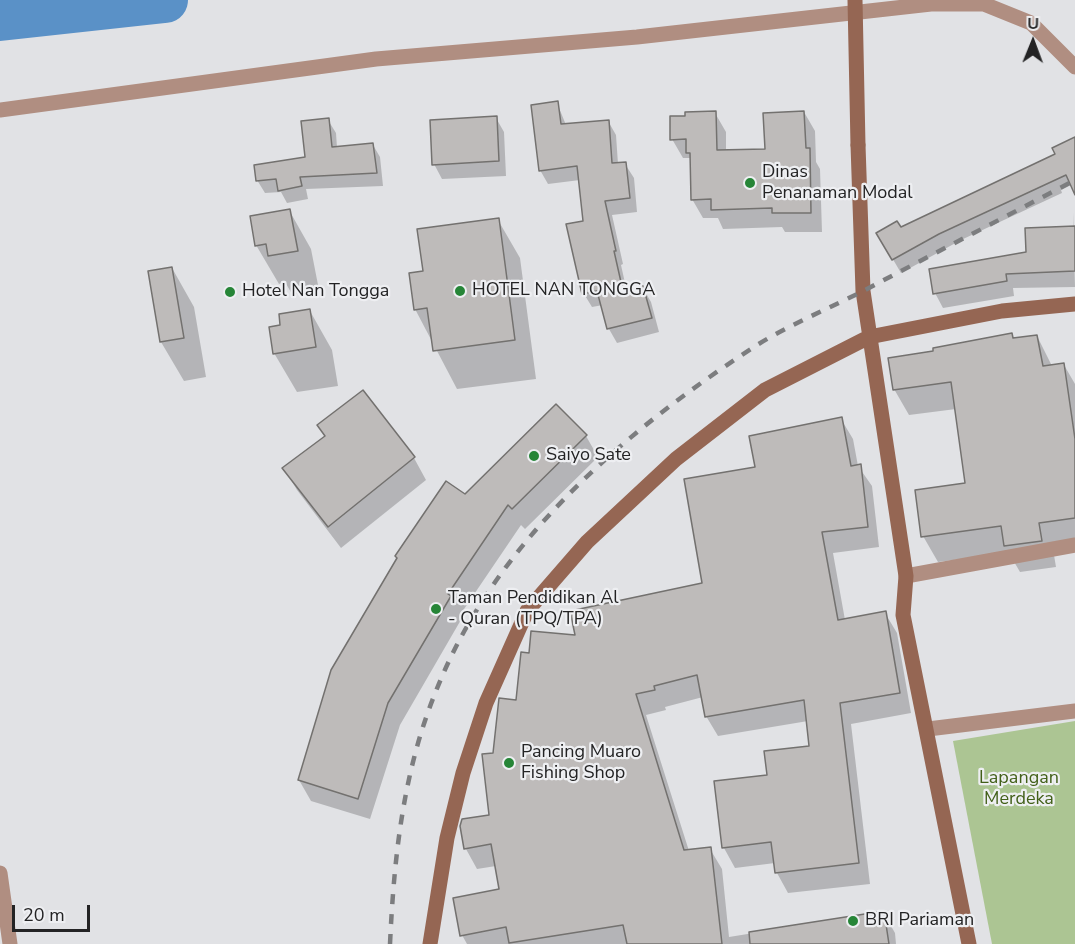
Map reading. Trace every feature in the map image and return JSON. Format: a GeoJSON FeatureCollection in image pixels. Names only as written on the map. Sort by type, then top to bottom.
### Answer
{"type":"FeatureCollection","features":[{"type":"Feature","properties":{"kind":"street"},"geometry":{"type":"LineString","coordinates":[[855,0],[859,252],[869,337],[906,576],[903,615],[921,708],[928,729],[969,944]]}},
{"type":"Feature","properties":{"kind":"street"},"geometry":{"type":"LineString","coordinates":[[0,110],[376,59],[637,37],[931,4],[984,4],[1031,23],[1075,67]]}},
{"type":"Feature","properties":{"kind":"street"},"geometry":{"type":"LineString","coordinates":[[430,944],[447,838],[463,773],[486,703],[526,611],[587,542],[676,459],[765,390],[869,337],[1002,311],[1075,304]]}},
{"type":"Feature","properties":{"kind":"street"},"geometry":{"type":"LineString","coordinates":[[906,576],[1075,545]]}},
{"type":"Feature","properties":{"kind":"street"},"geometry":{"type":"LineString","coordinates":[[928,729],[1075,711]]}},
{"type":"Feature","properties":{"kind":"street"},"geometry":{"type":"LineString","coordinates":[[0,873],[10,944]]}},
{"type":"Feature","properties":{"kind":"green space","name":"Lapangan Merdeka"},"geometry":{"type":"Polygon","coordinates":[[[1075,721],[1075,944],[992,944],[953,741],[1075,721]]]}},
{"type":"Feature","properties":{"kind":"building"},"geometry":{"type":"Polygon","coordinates":[[[558,101],[561,124],[609,120],[612,163],[626,162],[630,198],[605,201],[616,251],[614,251],[623,291],[643,286],[652,318],[607,329],[597,291],[582,294],[566,224],[583,221],[577,166],[539,171],[531,105],[558,101]]]}},
{"type":"Feature","properties":{"kind":"building"},"geometry":{"type":"Polygon","coordinates":[[[716,111],[717,150],[765,149],[763,113],[804,111],[806,148],[810,148],[811,213],[772,213],[772,208],[711,210],[711,199],[691,200],[690,153],[686,153],[686,139],[670,140],[670,116],[685,116],[685,112],[716,111]]]}},
{"type":"Feature","properties":{"kind":"building"},"geometry":{"type":"Polygon","coordinates":[[[497,116],[499,161],[432,165],[430,120],[497,116]]]}},
{"type":"Feature","properties":{"kind":"building"},"geometry":{"type":"Polygon","coordinates":[[[329,118],[332,147],[373,143],[377,173],[300,177],[302,186],[278,191],[276,179],[256,181],[254,165],[305,157],[301,121],[329,118]]]}},
{"type":"Feature","properties":{"kind":"building"},"geometry":{"type":"Polygon","coordinates":[[[1075,137],[1075,195],[1066,175],[939,234],[892,260],[876,233],[897,221],[901,227],[1055,154],[1052,148],[1075,137]]]}},
{"type":"Feature","properties":{"kind":"building"},"geometry":{"type":"Polygon","coordinates":[[[290,209],[298,251],[268,256],[266,244],[255,246],[250,216],[290,209]]]}},
{"type":"Feature","properties":{"kind":"building","name":"HOTEL NAN TONGGA"},"geometry":{"type":"Polygon","coordinates":[[[499,218],[515,340],[433,351],[427,308],[414,310],[409,273],[423,271],[417,229],[499,218]]]}},
{"type":"Feature","properties":{"kind":"building"},"geometry":{"type":"Polygon","coordinates":[[[1075,226],[1075,271],[1006,274],[1007,281],[933,294],[929,269],[1026,252],[1025,228],[1075,226]]]}},
{"type":"Feature","properties":{"kind":"building"},"geometry":{"type":"Polygon","coordinates":[[[172,267],[184,338],[160,342],[148,271],[172,267]]]}},
{"type":"Feature","properties":{"kind":"building"},"geometry":{"type":"Polygon","coordinates":[[[310,309],[316,347],[273,354],[269,327],[280,325],[279,314],[310,309]]]}},
{"type":"Feature","properties":{"kind":"building"},"geometry":{"type":"Polygon","coordinates":[[[1012,333],[1013,338],[1037,335],[1043,366],[1064,363],[1075,439],[1075,518],[1039,523],[1042,541],[1004,546],[1001,526],[921,537],[915,490],[965,483],[951,382],[893,390],[888,358],[933,351],[933,348],[1012,333]]]}},
{"type":"Feature","properties":{"kind":"building"},"geometry":{"type":"Polygon","coordinates":[[[363,390],[415,457],[328,527],[282,468],[325,436],[317,425],[363,390]]]}},
{"type":"Feature","properties":{"kind":"building"},"geometry":{"type":"Polygon","coordinates":[[[556,404],[587,435],[512,509],[508,505],[448,594],[451,596],[388,703],[358,799],[298,780],[331,670],[397,558],[395,556],[446,481],[465,494],[556,404]]]}},
{"type":"Feature","properties":{"kind":"building"},"geometry":{"type":"Polygon","coordinates":[[[842,417],[851,466],[861,464],[868,527],[822,532],[838,620],[886,611],[900,693],[840,703],[859,863],[775,873],[771,842],[722,848],[714,781],[767,775],[764,751],[809,746],[804,700],[705,717],[697,675],[654,686],[655,690],[636,694],[684,850],[711,847],[722,944],[627,944],[623,925],[509,943],[506,927],[460,936],[453,898],[499,889],[491,844],[464,849],[460,826],[462,819],[489,815],[482,754],[493,753],[499,698],[516,700],[521,652],[529,653],[531,631],[575,635],[570,611],[702,583],[684,479],[755,467],[749,436],[842,417]]]}},
{"type":"Feature","properties":{"kind":"building","name":"BRI Pariaman"},"geometry":{"type":"Polygon","coordinates":[[[884,911],[889,944],[750,944],[749,932],[884,911]]]}},
{"type":"Feature","properties":{"kind":"waterway"},"geometry":{"type":"LineString","coordinates":[[0,18],[165,0]]}},
{"type":"Feature","properties":{"kind":"railway"},"geometry":{"type":"LineString","coordinates":[[390,944],[394,879],[402,815],[415,752],[425,722],[436,691],[461,637],[493,586],[529,538],[613,452],[708,378],[757,345],[1075,180]]}},
{"type":"Feature","properties":{"kind":"place","name":"Dinas Penanaman Modal"},"geometry":{"type":"Point","coordinates":[750,183]}},
{"type":"Feature","properties":{"kind":"place","name":"HOTEL NAN TONGGA"},"geometry":{"type":"Point","coordinates":[460,291]}},
{"type":"Feature","properties":{"kind":"place","name":"Hotel Nan Tongga"},"geometry":{"type":"Point","coordinates":[230,292]}},
{"type":"Feature","properties":{"kind":"place","name":"Saiyo Sate"},"geometry":{"type":"Point","coordinates":[534,456]}},
{"type":"Feature","properties":{"kind":"place","name":"Taman Pendidikan Al - Quran (TPQ/TPA)"},"geometry":{"type":"Point","coordinates":[436,609]}},
{"type":"Feature","properties":{"kind":"place","name":"Pancing Muaro Fishing Shop"},"geometry":{"type":"Point","coordinates":[509,763]}},
{"type":"Feature","properties":{"kind":"place","name":"BRI Pariaman"},"geometry":{"type":"Point","coordinates":[853,921]}}]}
